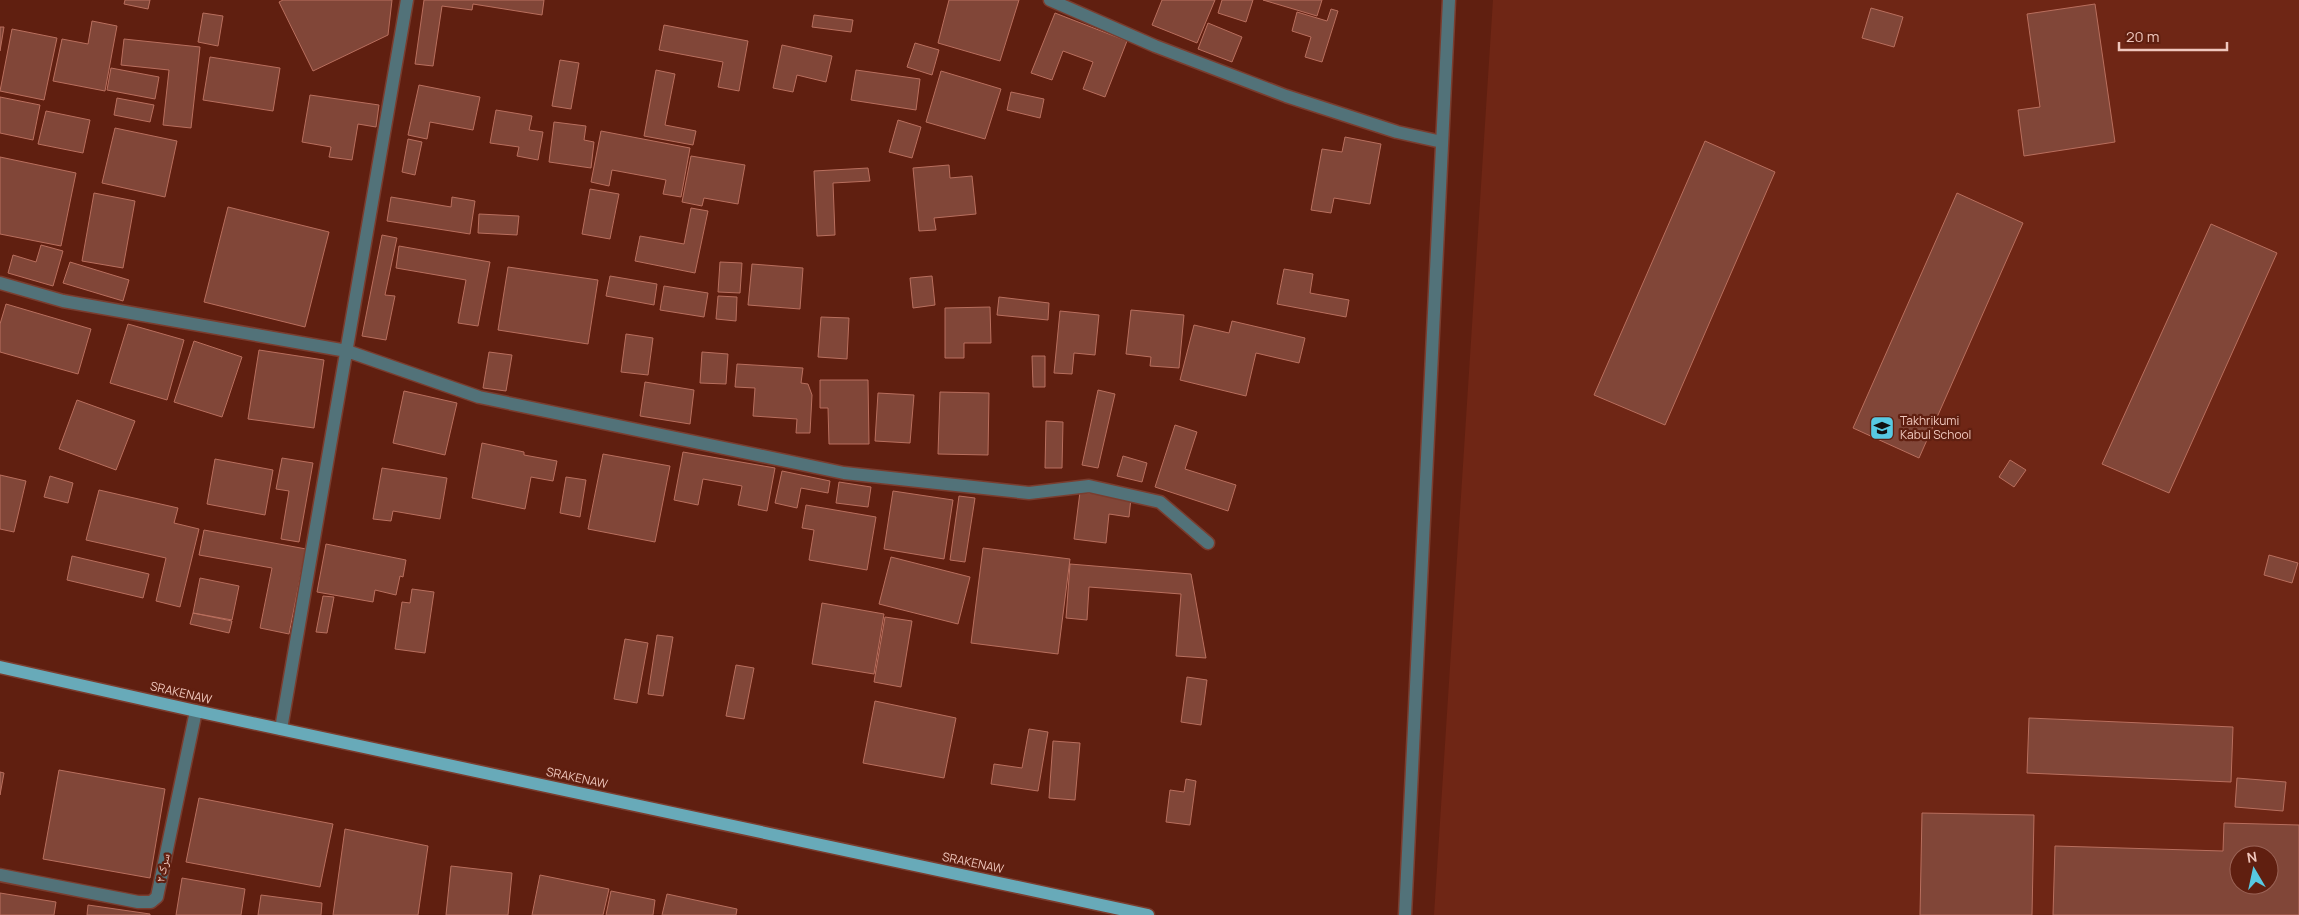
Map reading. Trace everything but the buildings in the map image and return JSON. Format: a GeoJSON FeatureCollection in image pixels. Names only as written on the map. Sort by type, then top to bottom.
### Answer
{"type":"FeatureCollection","features":[{"type":"Feature","properties":{"kind":"main road","name":"SRAKENAW"},"geometry":{"type":"LineString","coordinates":[[0,666],[196,711],[1148,915]]}},
{"type":"Feature","properties":{"kind":"street"},"geometry":{"type":"LineString","coordinates":[[281,729],[407,0]]}},
{"type":"Feature","properties":{"kind":"street"},"geometry":{"type":"LineString","coordinates":[[1050,0],[1154,46],[1286,96],[1396,132],[1442,142]]}},
{"type":"Feature","properties":{"kind":"street"},"geometry":{"type":"LineString","coordinates":[[1405,915],[1449,0]]}},
{"type":"Feature","properties":{"kind":"street"},"geometry":{"type":"LineString","coordinates":[[0,283],[63,301],[347,351],[479,397],[844,472],[1029,493],[1089,486],[1160,502],[1208,543]]}},
{"type":"Feature","properties":{"kind":"street","name":"سرک ۲"},"geometry":{"type":"LineString","coordinates":[[0,875],[138,902],[151,902],[157,897],[196,711]]}},
{"type":"Feature","properties":{"kind":"shaded area","name":"Takhrikumi Kabul School"},"geometry":{"type":"Polygon","coordinates":[[[1493,0],[2299,0],[2299,915],[1434,915],[1493,0]]]}},
{"type":"Feature","properties":{"kind":"place","name":"Takhrikumi Kabul School"},"geometry":{"type":"Point","coordinates":[1882,428]}}]}
